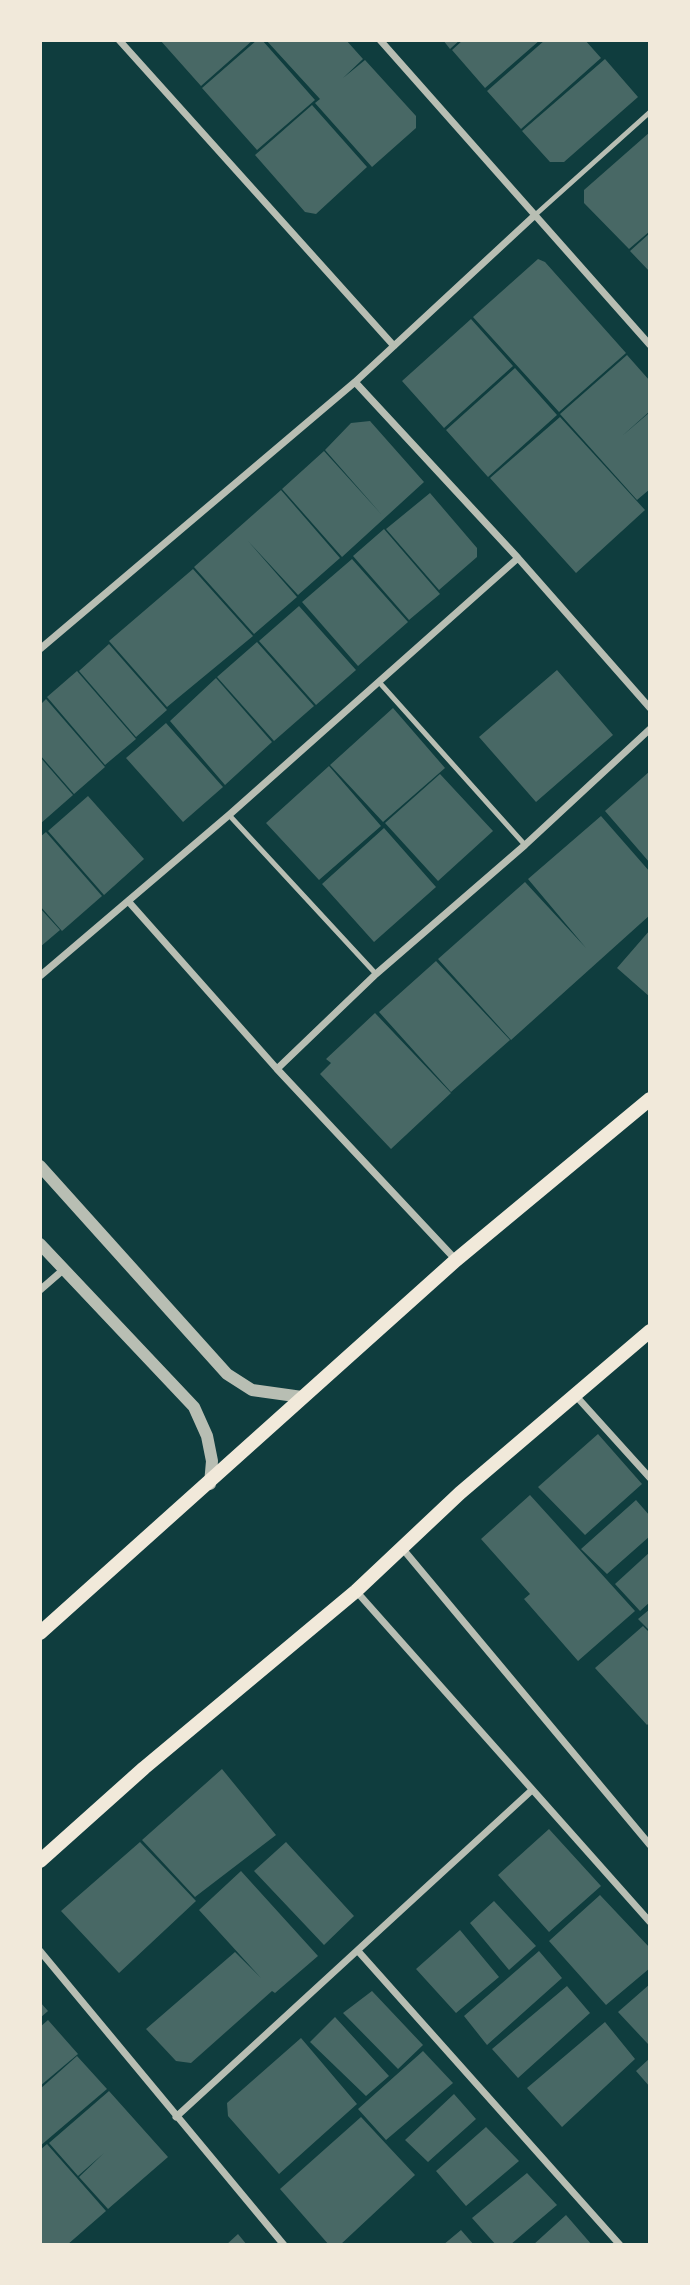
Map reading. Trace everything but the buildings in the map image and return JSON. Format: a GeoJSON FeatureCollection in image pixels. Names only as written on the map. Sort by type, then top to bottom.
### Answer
{"type":"FeatureCollection","features":[{"type":"Feature","properties":{"kind":"main road"},"geometry":{"type":"LineString","coordinates":[[40,1633],[210,1484],[302,1397],[456,1260],[650,1099]]}},
{"type":"Feature","properties":{"kind":"main road"},"geometry":{"type":"LineString","coordinates":[[40,1861],[144,1768],[356,1591],[460,1493],[650,1331]]}},
{"type":"Feature","properties":{"kind":"street"},"geometry":{"type":"LineString","coordinates":[[119,40],[394,346]]}},
{"type":"Feature","properties":{"kind":"street"},"geometry":{"type":"LineString","coordinates":[[380,40],[650,345]]}},
{"type":"Feature","properties":{"kind":"street"},"geometry":{"type":"LineString","coordinates":[[40,649],[355,382],[534,216]]}},
{"type":"Feature","properties":{"kind":"street"},"geometry":{"type":"LineString","coordinates":[[355,382],[518,558],[650,708]]}},
{"type":"Feature","properties":{"kind":"street"},"geometry":{"type":"LineString","coordinates":[[40,976],[229,815],[518,558]]}},
{"type":"Feature","properties":{"kind":"street"},"geometry":{"type":"LineString","coordinates":[[277,1069],[376,974],[525,845],[650,729]]}},
{"type":"Feature","properties":{"kind":"street"},"geometry":{"type":"LineString","coordinates":[[128,901],[277,1069],[456,1260]]}},
{"type":"Feature","properties":{"kind":"street"},"geometry":{"type":"LineString","coordinates":[[40,1166],[227,1374],[252,1390],[302,1397]]}},
{"type":"Feature","properties":{"kind":"street"},"geometry":{"type":"LineString","coordinates":[[40,1244],[194,1407],[207,1436],[212,1461],[210,1484]]}},
{"type":"Feature","properties":{"kind":"street"},"geometry":{"type":"LineString","coordinates":[[40,1290],[63,1270]]}},
{"type":"Feature","properties":{"kind":"street"},"geometry":{"type":"LineString","coordinates":[[576,1396],[650,1478]]}},
{"type":"Feature","properties":{"kind":"street"},"geometry":{"type":"LineString","coordinates":[[402,1548],[650,1844]]}},
{"type":"Feature","properties":{"kind":"street"},"geometry":{"type":"LineString","coordinates":[[356,1591],[650,1922]]}},
{"type":"Feature","properties":{"kind":"street"},"geometry":{"type":"LineString","coordinates":[[176,2117],[532,1790]]}},
{"type":"Feature","properties":{"kind":"street"},"geometry":{"type":"LineString","coordinates":[[40,1951],[284,2245]]}},
{"type":"Feature","properties":{"kind":"street"},"geometry":{"type":"LineString","coordinates":[[358,1951],[620,2245]]}},
{"type":"Feature","properties":{"kind":"lane"},"geometry":{"type":"LineString","coordinates":[[534,216],[650,112]]}},
{"type":"Feature","properties":{"kind":"lane"},"geometry":{"type":"LineString","coordinates":[[379,682],[525,845]]}},
{"type":"Feature","properties":{"kind":"lane"},"geometry":{"type":"LineString","coordinates":[[229,815],[376,974]]}}]}
